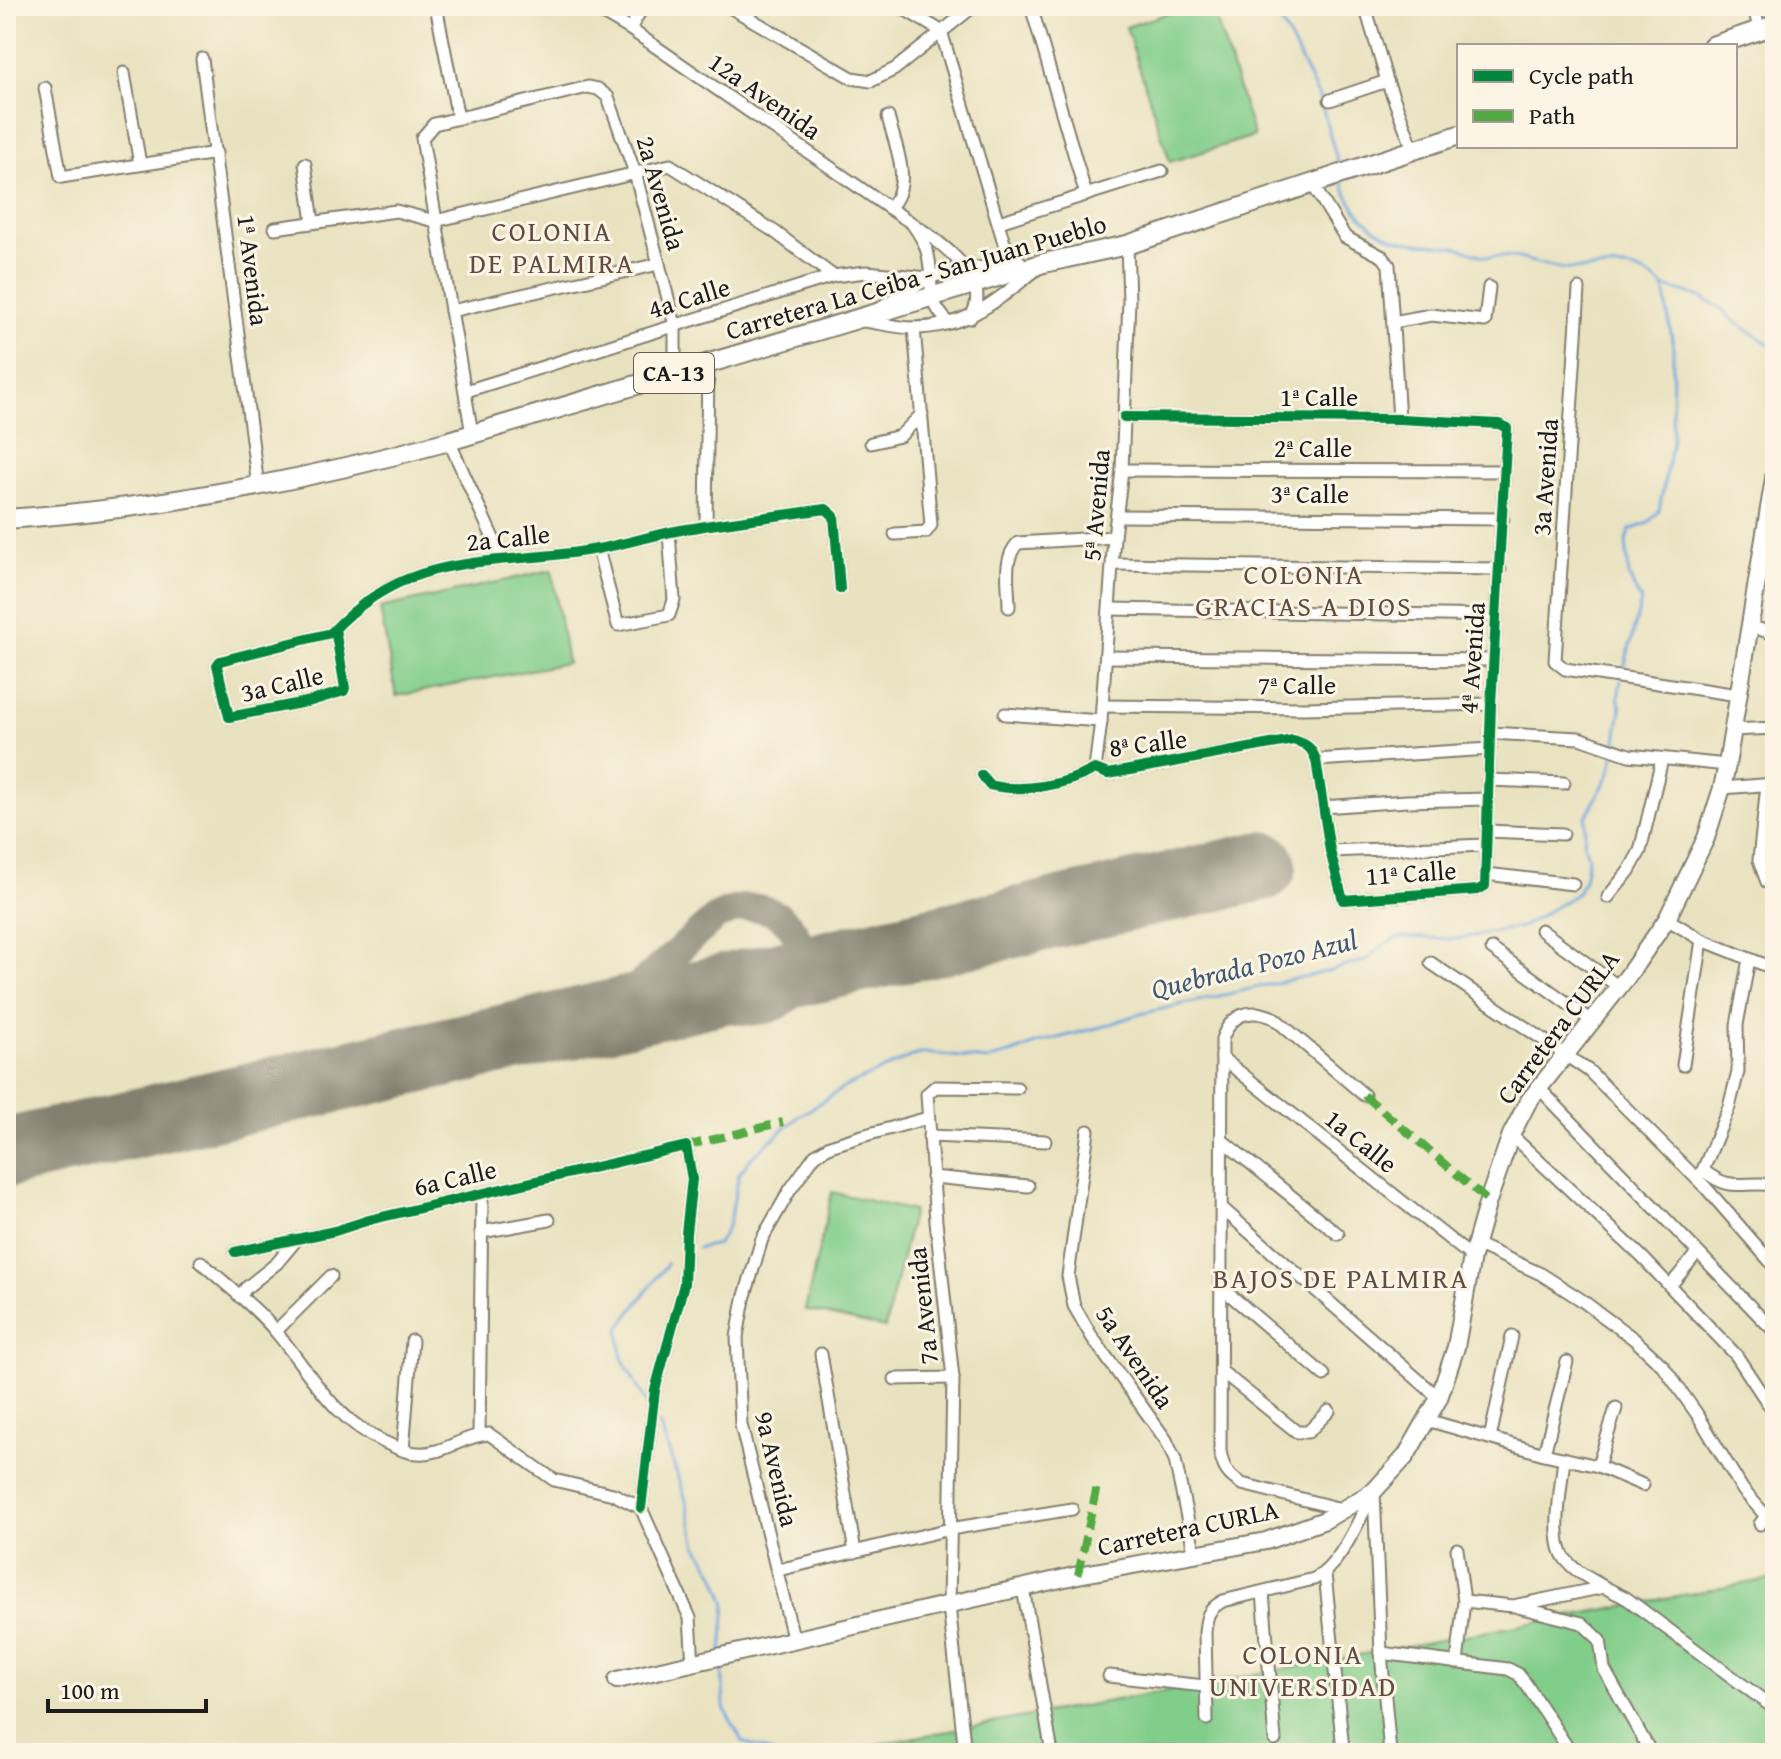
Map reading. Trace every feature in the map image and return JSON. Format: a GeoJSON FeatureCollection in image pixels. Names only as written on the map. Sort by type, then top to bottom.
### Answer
{"type":"FeatureCollection","features":[{"type":"Feature","properties":{"kind":"main road"},"geometry":{"type":"LineString","coordinates":[[1718,44],[1767,27]]}},
{"type":"Feature","properties":{"kind":"main road","name":"Carretera La Ceiba - San Juan Pueblo"},"geometry":{"type":"LineString","coordinates":[[6,519],[84,514],[159,504],[351,468],[860,320],[930,288],[975,285],[1044,263],[1127,245],[1457,136]]}},
{"type":"Feature","properties":{"kind":"main road","name":"Carretera CURLA"},"geometry":{"type":"LineString","coordinates":[[617,1680],[1078,1575],[1266,1541],[1325,1520],[1374,1491],[1406,1456],[1439,1398],[1456,1347],[1474,1250],[1511,1135],[1528,1102],[1619,987],[1667,919],[1706,838],[1727,765],[1749,626],[1769,544],[1775,472]]}},
{"type":"Feature","properties":{"kind":"street"},"geometry":{"type":"LineString","coordinates":[[436,6],[458,118],[434,124],[422,138],[472,434]]}},
{"type":"Feature","properties":{"kind":"street","name":"12a Avenida"},"geometry":{"type":"LineString","coordinates":[[591,6],[630,29],[889,208],[926,230],[964,268],[975,285]]}},
{"type":"Feature","properties":{"kind":"street"},"geometry":{"type":"LineString","coordinates":[[630,29],[643,6]]}},
{"type":"Feature","properties":{"kind":"street"},"geometry":{"type":"LineString","coordinates":[[728,6],[852,78],[871,81],[895,69],[974,6]]}},
{"type":"Feature","properties":{"kind":"street"},"geometry":{"type":"LineString","coordinates":[[899,6],[941,31],[1004,243],[1022,264]]}},
{"type":"Feature","properties":{"kind":"street"},"geometry":{"type":"LineString","coordinates":[[1031,6],[1086,195]]}},
{"type":"Feature","properties":{"kind":"street"},"geometry":{"type":"LineString","coordinates":[[1365,6],[1387,81],[1414,151]]}},
{"type":"Feature","properties":{"kind":"street"},"geometry":{"type":"LineString","coordinates":[[1754,6],[1767,27]]}},
{"type":"Feature","properties":{"kind":"street","name":"1ª Avenida"},"geometry":{"type":"LineString","coordinates":[[202,59],[258,486]]}},
{"type":"Feature","properties":{"kind":"street"},"geometry":{"type":"LineString","coordinates":[[124,73],[140,164]]}},
{"type":"Feature","properties":{"kind":"street"},"geometry":{"type":"LineString","coordinates":[[1330,100],[1387,81]]}},
{"type":"Feature","properties":{"kind":"street","name":"2a Avenida"},"geometry":{"type":"LineString","coordinates":[[458,118],[588,87],[598,89],[608,97],[635,173],[675,325],[675,373]]}},
{"type":"Feature","properties":{"kind":"street"},"geometry":{"type":"LineString","coordinates":[[45,88],[61,177],[216,153]]}},
{"type":"Feature","properties":{"kind":"street"},"geometry":{"type":"LineString","coordinates":[[888,117],[904,179],[901,192],[889,208]]}},
{"type":"Feature","properties":{"kind":"street"},"geometry":{"type":"LineString","coordinates":[[305,164],[313,222]]}},
{"type":"Feature","properties":{"kind":"street"},"geometry":{"type":"LineString","coordinates":[[275,228],[396,211],[435,221],[670,165],[775,232],[833,276]]}},
{"type":"Feature","properties":{"kind":"street"},"geometry":{"type":"LineString","coordinates":[[999,222],[1162,171]]}},
{"type":"Feature","properties":{"kind":"street"},"geometry":{"type":"LineString","coordinates":[[1313,185],[1345,237],[1386,260],[1399,419]]}},
{"type":"Feature","properties":{"kind":"street"},"geometry":{"type":"LineString","coordinates":[[913,224],[927,250],[930,288],[939,313],[949,323]]}},
{"type":"Feature","properties":{"kind":"street"},"geometry":{"type":"LineString","coordinates":[[995,265],[1004,243]]}},
{"type":"Feature","properties":{"kind":"street","name":"5ª Avenida"},"geometry":{"type":"LineString","coordinates":[[1095,769],[1122,470],[1129,300],[1127,245]]}},
{"type":"Feature","properties":{"kind":"street"},"geometry":{"type":"LineString","coordinates":[[930,288],[964,268],[1044,263]]}},
{"type":"Feature","properties":{"kind":"street"},"geometry":{"type":"LineString","coordinates":[[860,320],[914,328],[970,318],[1044,263]]}},
{"type":"Feature","properties":{"kind":"street"},"geometry":{"type":"LineString","coordinates":[[451,311],[659,264]]}},
{"type":"Feature","properties":{"kind":"street","name":"4a Calle"},"geometry":{"type":"LineString","coordinates":[[466,391],[833,276],[866,272],[930,288]]}},
{"type":"Feature","properties":{"kind":"street"},"geometry":{"type":"LineString","coordinates":[[970,318],[977,303],[975,285]]}},
{"type":"Feature","properties":{"kind":"street"},"geometry":{"type":"LineString","coordinates":[[1393,322],[1431,315],[1485,321],[1489,287]]}},
{"type":"Feature","properties":{"kind":"street","name":"3a Avenida"},"geometry":{"type":"LineString","coordinates":[[1579,289],[1555,661],[1560,666],[1615,678],[1738,695]]}},
{"type":"Feature","properties":{"kind":"street"},"geometry":{"type":"LineString","coordinates":[[895,534],[926,532],[931,525],[914,328]]}},
{"type":"Feature","properties":{"kind":"street"},"geometry":{"type":"LineString","coordinates":[[706,526],[708,363]]}},
{"type":"Feature","properties":{"kind":"street"},"geometry":{"type":"LineString","coordinates":[[871,443],[900,436],[922,414]]}},
{"type":"Feature","properties":{"kind":"street","name":"1ª Calle"},"geometry":{"type":"LineString","coordinates":[[1124,417],[1399,419],[1499,424],[1504,425],[1508,432]]}},
{"type":"Feature","properties":{"kind":"street","name":"4ª Avenida"},"geometry":{"type":"LineString","coordinates":[[1485,880],[1491,704],[1508,432]]}},
{"type":"Feature","properties":{"kind":"street"},"geometry":{"type":"LineString","coordinates":[[449,441],[502,558]]}},
{"type":"Feature","properties":{"kind":"street","name":"2ª Calle"},"geometry":{"type":"LineString","coordinates":[[1122,470],[1504,471]]}},
{"type":"Feature","properties":{"kind":"street","name":"2a Calle"},"geometry":{"type":"LineString","coordinates":[[233,717],[227,714],[217,665],[220,661],[331,633],[357,608],[384,590],[418,574],[502,558],[550,556],[598,549],[706,526],[826,509],[834,516],[840,589]]}},
{"type":"Feature","properties":{"kind":"street","name":"3ª Calle"},"geometry":{"type":"LineString","coordinates":[[1117,516],[1503,519]]}},
{"type":"Feature","properties":{"kind":"street"},"geometry":{"type":"LineString","coordinates":[[598,549],[616,622],[621,626],[669,615],[672,611],[674,600],[669,533]]}},
{"type":"Feature","properties":{"kind":"street"},"geometry":{"type":"LineString","coordinates":[[1009,607],[1008,565],[1010,551],[1018,543],[1114,537]]}},
{"type":"Feature","properties":{"kind":"street"},"geometry":{"type":"LineString","coordinates":[[1113,564],[1500,569]]}},
{"type":"Feature","properties":{"kind":"street"},"geometry":{"type":"LineString","coordinates":[[1110,609],[1496,616]]}},
{"type":"Feature","properties":{"kind":"street"},"geometry":{"type":"LineString","coordinates":[[1749,626],[1775,634]]}},
{"type":"Feature","properties":{"kind":"street","name":"3a Calle"},"geometry":{"type":"LineString","coordinates":[[233,717],[341,693],[345,688],[335,629]]}},
{"type":"Feature","properties":{"kind":"street"},"geometry":{"type":"LineString","coordinates":[[1107,657],[1494,660]]}},
{"type":"Feature","properties":{"kind":"street","name":"7ª Calle"},"geometry":{"type":"LineString","coordinates":[[1102,706],[1304,708],[1491,704]]}},
{"type":"Feature","properties":{"kind":"street"},"geometry":{"type":"LineString","coordinates":[[1005,714],[1101,721]]}},
{"type":"Feature","properties":{"kind":"street"},"geometry":{"type":"LineString","coordinates":[[1732,730],[1775,728]]}},
{"type":"Feature","properties":{"kind":"street"},"geometry":{"type":"LineString","coordinates":[[1490,733],[1579,738],[1614,750],[1662,759],[1727,765]]}},
{"type":"Feature","properties":{"kind":"street","name":"8ª Calle"},"geometry":{"type":"LineString","coordinates":[[982,775],[989,785],[1014,788],[1036,786],[1075,778],[1095,769],[1108,774],[1293,740],[1305,743],[1316,760]]}},
{"type":"Feature","properties":{"kind":"street"},"geometry":{"type":"LineString","coordinates":[[1486,845],[1330,851],[1316,760],[1490,749]]}},
{"type":"Feature","properties":{"kind":"street"},"geometry":{"type":"LineString","coordinates":[[1608,897],[1640,851],[1662,759]]}},
{"type":"Feature","properties":{"kind":"street"},"geometry":{"type":"LineString","coordinates":[[1488,780],[1564,783]]}},
{"type":"Feature","properties":{"kind":"street"},"geometry":{"type":"LineString","coordinates":[[1722,788],[1771,784],[1759,860],[1767,882],[1775,886]]}},
{"type":"Feature","properties":{"kind":"street"},"geometry":{"type":"LineString","coordinates":[[1323,807],[1488,799]]}},
{"type":"Feature","properties":{"kind":"street"},"geometry":{"type":"LineString","coordinates":[[1487,831],[1563,834]]}},
{"type":"Feature","properties":{"kind":"street","name":"11ª Calle"},"geometry":{"type":"LineString","coordinates":[[1330,851],[1344,900],[1478,890],[1485,880]]}},
{"type":"Feature","properties":{"kind":"street"},"geometry":{"type":"LineString","coordinates":[[1485,880],[1573,884]]}},
{"type":"Feature","properties":{"kind":"street"},"geometry":{"type":"LineString","coordinates":[[1667,919],[1702,940],[1775,969]]}},
{"type":"Feature","properties":{"kind":"street"},"geometry":{"type":"LineString","coordinates":[[1541,930],[1619,987]]}},
{"type":"Feature","properties":{"kind":"street"},"geometry":{"type":"LineString","coordinates":[[1683,1065],[1702,940]]}},
{"type":"Feature","properties":{"kind":"street"},"geometry":{"type":"LineString","coordinates":[[1492,949],[1592,1021]]}},
{"type":"Feature","properties":{"kind":"street"},"geometry":{"type":"LineString","coordinates":[[1700,1174],[1729,1107],[1738,1072],[1737,1025],[1749,959]]}},
{"type":"Feature","properties":{"kind":"street"},"geometry":{"type":"LineString","coordinates":[[1431,963],[1589,1071],[1700,1174],[1775,1267]]}},
{"type":"Feature","properties":{"kind":"street"},"geometry":{"type":"LineString","coordinates":[[1345,1510],[1242,1484],[1230,1477],[1222,1466],[1222,1039],[1231,1022],[1248,1012],[1262,1012],[1285,1027],[1364,1095]]}},
{"type":"Feature","properties":{"kind":"street","name":"1a Calle"},"geometry":{"type":"LineString","coordinates":[[1222,1058],[1474,1250],[1541,1274],[1634,1339],[1663,1366],[1699,1417],[1743,1490],[1766,1516],[1760,1524]]}},
{"type":"Feature","properties":{"kind":"street","name":"7a Avenida"},"geometry":{"type":"LineString","coordinates":[[965,1753],[949,1606],[953,1378],[932,1177],[927,1094],[935,1087],[1017,1088]]}},
{"type":"Feature","properties":{"kind":"street"},"geometry":{"type":"LineString","coordinates":[[1539,1088],[1775,1332]]}},
{"type":"Feature","properties":{"kind":"street","name":"9a Avenida"},"geometry":{"type":"LineString","coordinates":[[794,1641],[741,1425],[737,1337],[744,1299],[762,1239],[790,1190],[815,1155],[830,1146],[928,1118]]}},
{"type":"Feature","properties":{"kind":"street","name":"5a Avenida"},"geometry":{"type":"LineString","coordinates":[[1088,1131],[1068,1276],[1074,1306],[1092,1337],[1166,1440],[1175,1460],[1195,1555]]}},
{"type":"Feature","properties":{"kind":"street"},"geometry":{"type":"LineString","coordinates":[[1511,1135],[1670,1286],[1736,1355],[1775,1414]]}},
{"type":"Feature","properties":{"kind":"street"},"geometry":{"type":"LineString","coordinates":[[929,1136],[1045,1141]]}},
{"type":"Feature","properties":{"kind":"street"},"geometry":{"type":"LineString","coordinates":[[1223,1141],[1338,1234]]}},
{"type":"Feature","properties":{"kind":"street","name":"6a Calle"},"geometry":{"type":"LineString","coordinates":[[235,1252],[686,1146],[692,1179],[684,1284],[655,1390],[641,1508]]}},
{"type":"Feature","properties":{"kind":"street"},"geometry":{"type":"LineString","coordinates":[[1700,1174],[1728,1186],[1775,1185]]}},
{"type":"Feature","properties":{"kind":"street"},"geometry":{"type":"LineString","coordinates":[[932,1177],[1028,1186]]}},
{"type":"Feature","properties":{"kind":"street"},"geometry":{"type":"LineString","coordinates":[[479,1434],[482,1195]]}},
{"type":"Feature","properties":{"kind":"street"},"geometry":{"type":"LineString","coordinates":[[1223,1209],[1439,1398]]}},
{"type":"Feature","properties":{"kind":"street"},"geometry":{"type":"LineString","coordinates":[[481,1232],[549,1220]]}},
{"type":"Feature","properties":{"kind":"street"},"geometry":{"type":"LineString","coordinates":[[240,1297],[277,1263],[297,1239]]}},
{"type":"Feature","properties":{"kind":"street"},"geometry":{"type":"LineString","coordinates":[[1670,1286],[1697,1253]]}},
{"type":"Feature","properties":{"kind":"street"},"geometry":{"type":"LineString","coordinates":[[201,1262],[276,1331],[348,1422],[403,1450],[428,1453],[479,1434],[489,1434],[554,1480],[613,1494],[641,1508],[690,1618],[693,1664]]}},
{"type":"Feature","properties":{"kind":"street"},"geometry":{"type":"LineString","coordinates":[[276,1331],[331,1276]]}},
{"type":"Feature","properties":{"kind":"street"},"geometry":{"type":"LineString","coordinates":[[1222,1288],[1324,1375]]}},
{"type":"Feature","properties":{"kind":"street"},"geometry":{"type":"LineString","coordinates":[[1490,1438],[1512,1336]]}},
{"type":"Feature","properties":{"kind":"street"},"geometry":{"type":"LineString","coordinates":[[403,1450],[412,1341]]}},
{"type":"Feature","properties":{"kind":"street"},"geometry":{"type":"LineString","coordinates":[[821,1354],[855,1552]]}},
{"type":"Feature","properties":{"kind":"street"},"geometry":{"type":"LineString","coordinates":[[1544,1454],[1567,1362]]}},
{"type":"Feature","properties":{"kind":"street"},"geometry":{"type":"LineString","coordinates":[[1221,1371],[1297,1432],[1308,1432],[1329,1411]]}},
{"type":"Feature","properties":{"kind":"street"},"geometry":{"type":"LineString","coordinates":[[895,1379],[953,1378]]}},
{"type":"Feature","properties":{"kind":"street"},"geometry":{"type":"LineString","coordinates":[[1598,1466],[1616,1408]]}},
{"type":"Feature","properties":{"kind":"street"},"geometry":{"type":"LineString","coordinates":[[1427,1420],[1544,1454],[1598,1466],[1643,1485]]}},
{"type":"Feature","properties":{"kind":"street"},"geometry":{"type":"LineString","coordinates":[[1564,1458],[1559,1543],[1564,1557],[1604,1587],[1635,1604],[1775,1709]]}},
{"type":"Feature","properties":{"kind":"street"},"geometry":{"type":"LineString","coordinates":[[1207,1719],[1205,1621],[1212,1607],[1223,1601],[1325,1574],[1374,1491]]}},
{"type":"Feature","properties":{"kind":"street"},"geometry":{"type":"LineString","coordinates":[[1374,1491],[1381,1653],[1390,1753]]}},
{"type":"Feature","properties":{"kind":"street"},"geometry":{"type":"LineString","coordinates":[[778,1570],[950,1529],[1072,1509]]}},
{"type":"Feature","properties":{"kind":"street"},"geometry":{"type":"LineString","coordinates":[[1457,1549],[1464,1601],[1457,1663]]}},
{"type":"Feature","properties":{"kind":"street"},"geometry":{"type":"LineString","coordinates":[[1325,1574],[1343,1749]]}},
{"type":"Feature","properties":{"kind":"street"},"geometry":{"type":"LineString","coordinates":[[1513,1606],[1604,1587]]}},
{"type":"Feature","properties":{"kind":"street"},"geometry":{"type":"LineString","coordinates":[[1023,1588],[1052,1753]]}},
{"type":"Feature","properties":{"kind":"street"},"geometry":{"type":"LineString","coordinates":[[1263,1592],[1275,1740]]}},
{"type":"Feature","properties":{"kind":"street"},"geometry":{"type":"LineString","coordinates":[[1464,1601],[1513,1606],[1582,1623],[1600,1640],[1604,1669],[1651,1753]]}},
{"type":"Feature","properties":{"kind":"street"},"geometry":{"type":"LineString","coordinates":[[1381,1653],[1493,1666],[1518,1674],[1571,1753]]}},
{"type":"Feature","properties":{"kind":"street"},"geometry":{"type":"LineString","coordinates":[[1109,1676],[1205,1686]]}},
{"type":"Feature","properties":{"kind":"green space"},"geometry":{"type":"Polygon","coordinates":[[[1190,6],[1212,6],[1254,136],[1170,162],[1126,27],[1190,6]]]}},
{"type":"Feature","properties":{"kind":"green space"},"geometry":{"type":"Polygon","coordinates":[[[552,570],[567,663],[396,696],[380,608],[552,570]]]}},
{"type":"Feature","properties":{"kind":"green space"},"geometry":{"type":"Polygon","coordinates":[[[832,1192],[913,1211],[885,1328],[805,1310],[832,1192]]]}},
{"type":"Feature","properties":{"kind":"green space"},"geometry":{"type":"Polygon","coordinates":[[[1775,1578],[1775,1753],[830,1753],[1775,1578]]]}},
{"type":"Feature","properties":{"kind":"waterway","name":"Quebrada Pozo Azul"},"geometry":{"type":"LineString","coordinates":[[1271,6],[1320,100],[1339,166]]}},
{"type":"Feature","properties":{"kind":"waterway","name":"Quebrada Pozo Azul"},"geometry":{"type":"LineString","coordinates":[[1342,181],[1351,202],[1365,220],[1394,238],[1460,248],[1485,256],[1510,256],[1560,268],[1628,268],[1651,277],[1664,287],[1673,347],[1672,441],[1659,511],[1648,523],[1630,530],[1626,540],[1629,577],[1641,601],[1623,673]]}},
{"type":"Feature","properties":{"kind":"waterway"},"geometry":{"type":"LineString","coordinates":[[1664,287],[1698,296],[1719,307],[1734,321],[1775,348]]}},
{"type":"Feature","properties":{"kind":"waterway","name":"Quebrada Pozo Azul"},"geometry":{"type":"LineString","coordinates":[[1615,747],[1621,708],[1618,698],[1621,680]]}},
{"type":"Feature","properties":{"kind":"waterway","name":"Quebrada Pozo Azul"},"geometry":{"type":"LineString","coordinates":[[698,1248],[718,1244],[729,1224],[739,1174],[753,1156],[798,1117],[845,1087],[912,1056],[926,1053],[987,1060],[1136,1015],[1329,971],[1366,960],[1386,943],[1401,937],[1457,939],[1521,927],[1576,894],[1584,880],[1588,857],[1584,844],[1586,817],[1610,773],[1614,755]]}},
{"type":"Feature","properties":{"kind":"waterway","name":"Quebrada Pozo Azul"},"geometry":{"type":"LineString","coordinates":[[647,1404],[622,1358],[619,1328],[667,1264]]}},
{"type":"Feature","properties":{"kind":"waterway","name":"Quebrada Pozo Azul"},"geometry":{"type":"LineString","coordinates":[[659,1423],[685,1497],[697,1545],[715,1574],[726,1604],[722,1652]]}},
{"type":"Feature","properties":{"kind":"waterway","name":"Quebrada Pozo Azul"},"geometry":{"type":"LineString","coordinates":[[722,1663],[724,1708],[742,1741],[773,1753]]}},
{"type":"Feature","properties":{"kind":"taxiway"},"geometry":{"type":"LineString","coordinates":[[592,1019],[612,1009],[716,917],[746,908],[770,911],[788,924],[800,942],[803,964],[799,984],[785,1001],[753,1012],[736,1010],[694,996]]}},
{"type":"Feature","properties":{"kind":"runway"},"geometry":{"type":"LineString","coordinates":[[6,1153],[1262,866]]}},
{"type":"Feature","properties":{"kind":"marked path"},"geometry":{"type":"LineString","coordinates":[[1364,1095],[1488,1201]]}},
{"type":"Feature","properties":{"kind":"marked path"},"geometry":{"type":"LineString","coordinates":[[686,1146],[783,1122]]}},
{"type":"Feature","properties":{"kind":"marked path"},"geometry":{"type":"LineString","coordinates":[[1078,1575],[1097,1486]]}},
{"type":"Feature","properties":{"kind":"cycle path"},"geometry":{"type":"LineString","coordinates":[[982,775],[989,785],[1029,788],[1057,783],[1095,769],[1108,774],[1293,740],[1308,747],[1316,760],[1330,851],[1343,900],[1478,890],[1485,886],[1491,704],[1507,428],[1499,424],[1399,419],[1124,417]]}},
{"type":"Feature","properties":{"kind":"cycle path"},"geometry":{"type":"LineString","coordinates":[[335,629],[345,688],[344,691],[311,701],[229,717],[217,665],[220,661],[331,633],[361,605],[392,586],[424,573],[456,566],[597,549],[670,532],[826,509],[834,516],[840,589]]}},
{"type":"Feature","properties":{"kind":"cycle path"},"geometry":{"type":"LineString","coordinates":[[235,1252],[335,1231],[369,1220],[686,1146],[692,1179],[684,1284],[655,1390],[641,1508]]}},
{"type":"Feature","properties":{"kind":"district","name":"COLONIA DE PALMIRA"},"geometry":{"type":"Point","coordinates":[552,247]}},
{"type":"Feature","properties":{"kind":"district","name":"COLONIA GRACIAS A DIOS"},"geometry":{"type":"Point","coordinates":[1304,590]}},
{"type":"Feature","properties":{"kind":"district","name":"BAJOS DE PALMIRA"},"geometry":{"type":"Point","coordinates":[1341,1278]}},
{"type":"Feature","properties":{"kind":"district","name":"COLONIA UNIVERSIDAD"},"geometry":{"type":"Point","coordinates":[1303,1670]}}]}
